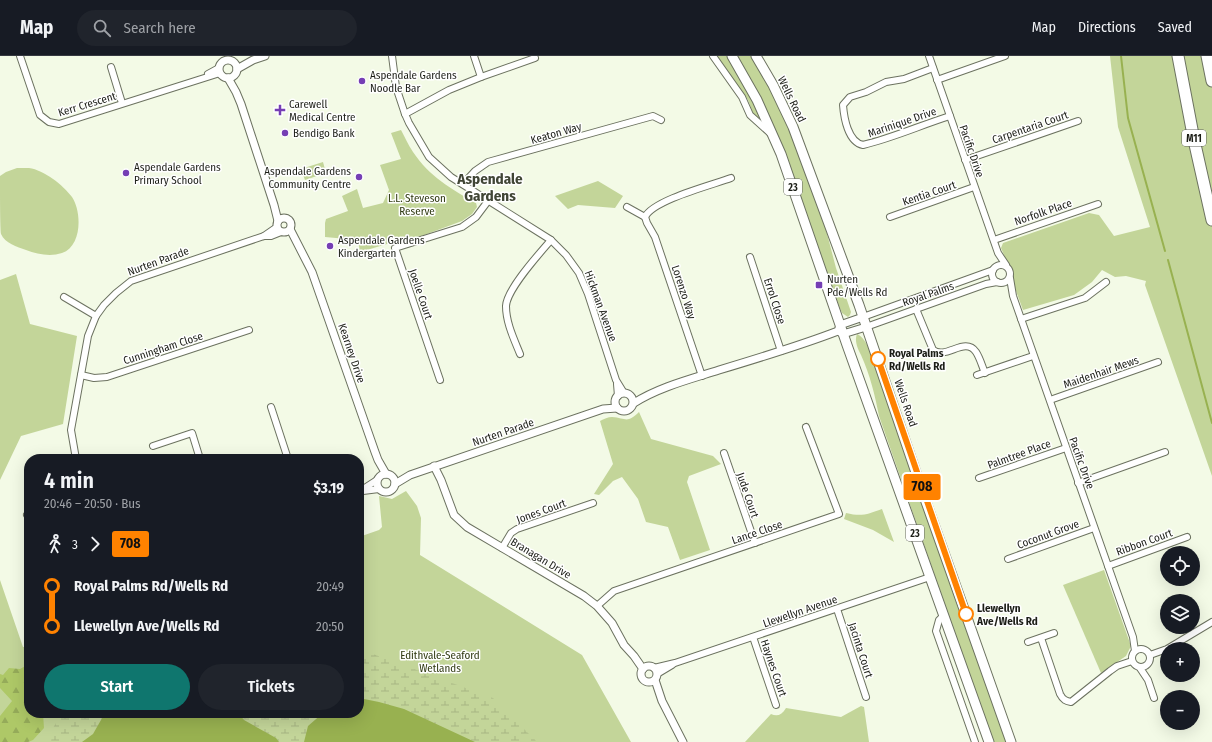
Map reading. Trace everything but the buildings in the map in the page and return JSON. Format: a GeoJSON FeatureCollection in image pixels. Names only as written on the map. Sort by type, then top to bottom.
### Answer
{"type":"FeatureCollection","features":[{"type":"Feature","properties":{"kind":"highway","name":"M11"},"geometry":{"type":"LineString","coordinates":[[1178,56],[1194,140],[1212,220]]}},
{"type":"Feature","properties":{"kind":"highway"},"geometry":{"type":"LineString","coordinates":[[1207,56],[1212,81]]}},
{"type":"Feature","properties":{"kind":"main road","name":"23"},"geometry":{"type":"LineString","coordinates":[[732,56],[758,100],[775,138],[840,330],[989,742]]}},
{"type":"Feature","properties":{"kind":"main road","name":"Wells Road"},"geometry":{"type":"LineString","coordinates":[[756,56],[773,85],[793,127],[863,317],[1011,742]]}},
{"type":"Feature","properties":{"kind":"street","name":"Kerr Crescent"},"geometry":{"type":"LineString","coordinates":[[20,56],[40,115],[49,122],[59,124],[202,78],[219,70]]}},
{"type":"Feature","properties":{"kind":"street"},"geometry":{"type":"LineString","coordinates":[[229,65],[223,76],[219,70],[221,62],[229,65],[265,56]]}},
{"type":"Feature","properties":{"kind":"street","name":"Hickman Avenue"},"geometry":{"type":"LineString","coordinates":[[392,56],[396,87],[405,114],[430,157],[451,177],[551,240],[566,255],[579,273],[623,399]]}},
{"type":"Feature","properties":{"kind":"street"},"geometry":{"type":"LineString","coordinates":[[474,56],[481,77]]}},
{"type":"Feature","properties":{"kind":"street"},"geometry":{"type":"LineString","coordinates":[[713,56],[742,97],[750,115],[775,138]]}},
{"type":"Feature","properties":{"kind":"street","name":"Pacific Drive"},"geometry":{"type":"LineString","coordinates":[[929,56],[998,253],[1006,266]]}},
{"type":"Feature","properties":{"kind":"street"},"geometry":{"type":"LineString","coordinates":[[937,80],[1005,56]]}},
{"type":"Feature","properties":{"kind":"street"},"geometry":{"type":"LineString","coordinates":[[405,114],[449,90],[534,58]]}},
{"type":"Feature","properties":{"kind":"street","name":"Kearney Drive"},"geometry":{"type":"LineString","coordinates":[[229,65],[236,92],[274,205],[283,227],[303,255],[312,272],[378,460],[391,478]]}},
{"type":"Feature","properties":{"kind":"street"},"geometry":{"type":"LineString","coordinates":[[110,67],[122,103]]}},
{"type":"Feature","properties":{"kind":"street","name":"Marinique Drive"},"geometry":{"type":"LineString","coordinates":[[933,68],[904,79],[886,82],[866,92],[850,97],[843,105],[846,120],[854,140],[858,144],[863,145],[909,132],[926,124],[950,116]]}},
{"type":"Feature","properties":{"kind":"street","name":"Keaton Way"},"geometry":{"type":"LineString","coordinates":[[463,184],[475,171],[488,162],[653,116],[661,120]]}},
{"type":"Feature","properties":{"kind":"street","name":"Carpentaria Court"},"geometry":{"type":"LineString","coordinates":[[965,160],[1078,121]]}},
{"type":"Feature","properties":{"kind":"street"},"geometry":{"type":"LineString","coordinates":[[627,207],[645,217],[649,211],[663,202],[731,178]]}},
{"type":"Feature","properties":{"kind":"street","name":"Kentia Court"},"geometry":{"type":"LineString","coordinates":[[890,217],[974,187]]}},
{"type":"Feature","properties":{"kind":"street","name":"Joelle Court"},"geometry":{"type":"LineString","coordinates":[[440,380],[396,248],[462,227],[476,217],[488,201]]}},
{"type":"Feature","properties":{"kind":"street","name":"Norfolk Place"},"geometry":{"type":"LineString","coordinates":[[994,240],[1098,204]]}},
{"type":"Feature","properties":{"kind":"street","name":"Lorenzo Way"},"geometry":{"type":"LineString","coordinates":[[645,217],[645,220],[657,242],[702,376]]}},
{"type":"Feature","properties":{"kind":"street","name":"Nurten Parade"},"geometry":{"type":"LineString","coordinates":[[75,454],[71,430],[88,336],[96,316],[104,306],[116,293],[131,281],[264,236],[271,236],[283,227]]}},
{"type":"Feature","properties":{"kind":"street"},"geometry":{"type":"LineString","coordinates":[[520,354],[508,323],[506,305],[512,289],[551,240]]}},
{"type":"Feature","properties":{"kind":"street","name":"Pacific Drive"},"geometry":{"type":"LineString","coordinates":[[994,268],[998,253]]}},
{"type":"Feature","properties":{"kind":"street","name":"Errol Close"},"geometry":{"type":"LineString","coordinates":[[750,257],[781,351]]}},
{"type":"Feature","properties":{"kind":"street"},"geometry":{"type":"LineString","coordinates":[[1001,264],[1006,266],[1010,270],[1010,278],[999,282],[992,275],[994,268],[1001,264]]}},
{"type":"Feature","properties":{"kind":"street","name":"Royal Palms"},"geometry":{"type":"LineString","coordinates":[[863,317],[994,268]]}},
{"type":"Feature","properties":{"kind":"street","name":"Pacific Drive"},"geometry":{"type":"LineString","coordinates":[[1010,278],[1013,296],[1020,319],[1133,637],[1135,651]]}},
{"type":"Feature","properties":{"kind":"street","name":"Royal Palms"},"geometry":{"type":"LineString","coordinates":[[866,327],[986,284],[999,282]]}},
{"type":"Feature","properties":{"kind":"street","name":"Pacific Drive"},"geometry":{"type":"LineString","coordinates":[[999,282],[1013,296]]}},
{"type":"Feature","properties":{"kind":"street"},"geometry":{"type":"LineString","coordinates":[[1020,319],[1085,298],[1106,282]]}},
{"type":"Feature","properties":{"kind":"street"},"geometry":{"type":"LineString","coordinates":[[947,286],[950,297]]}},
{"type":"Feature","properties":{"kind":"street"},"geometry":{"type":"LineString","coordinates":[[64,297],[96,316]]}},
{"type":"Feature","properties":{"kind":"street"},"geometry":{"type":"LineString","coordinates":[[916,310],[933,350],[941,353],[960,347],[968,347],[977,353],[984,373]]}},
{"type":"Feature","properties":{"kind":"street","name":"Nurten Parade"},"geometry":{"type":"LineString","coordinates":[[391,478],[410,475],[437,466],[603,409],[623,399],[646,395],[781,351],[840,330],[863,317]]}},
{"type":"Feature","properties":{"kind":"street","name":"Nurten Parade"},"geometry":{"type":"LineString","coordinates":[[840,330],[866,327]]}},
{"type":"Feature","properties":{"kind":"street","name":"Cunningham Close"},"geometry":{"type":"LineString","coordinates":[[81,376],[94,378],[107,377],[250,330]]}},
{"type":"Feature","properties":{"kind":"street"},"geometry":{"type":"LineString","coordinates":[[977,375],[1033,356]]}},
{"type":"Feature","properties":{"kind":"street","name":"Maidenhair Mews"},"geometry":{"type":"LineString","coordinates":[[1050,400],[1158,362]]}},
{"type":"Feature","properties":{"kind":"street"},"geometry":{"type":"LineString","coordinates":[[271,407],[286,454]]}},
{"type":"Feature","properties":{"kind":"street","name":"Lance Close"},"geometry":{"type":"LineString","coordinates":[[597,606],[614,590],[839,514],[806,427]]}},
{"type":"Feature","properties":{"kind":"street"},"geometry":{"type":"LineString","coordinates":[[153,446],[192,433],[198,454]]}},
{"type":"Feature","properties":{"kind":"street","name":"Palmtree Place"},"geometry":{"type":"LineString","coordinates":[[979,478],[1066,448]]}},
{"type":"Feature","properties":{"kind":"street"},"geometry":{"type":"LineString","coordinates":[[1078,483],[1165,452]]}},
{"type":"Feature","properties":{"kind":"street","name":"Jude Court"},"geometry":{"type":"LineString","coordinates":[[724,453],[755,543]]}},
{"type":"Feature","properties":{"kind":"street","name":"Kearney Drive"},"geometry":{"type":"LineString","coordinates":[[378,460],[378,479]]}},
{"type":"Feature","properties":{"kind":"street","name":"Branagan Drive"},"geometry":{"type":"LineString","coordinates":[[437,466],[454,515],[467,527],[584,596],[597,606],[612,623],[624,644],[652,673],[660,696],[683,742]]}},
{"type":"Feature","properties":{"kind":"street"},"geometry":{"type":"LineString","coordinates":[[364,488],[383,474],[391,478],[393,488],[390,491],[384,492],[378,489],[364,490]]}},
{"type":"Feature","properties":{"kind":"street"},"geometry":{"type":"LineString","coordinates":[[378,479],[376,483],[378,489]]}},
{"type":"Feature","properties":{"kind":"street","name":"Jones Court"},"geometry":{"type":"LineString","coordinates":[[502,548],[511,533],[517,529],[593,503]]}},
{"type":"Feature","properties":{"kind":"street","name":"Coconut Grove"},"geometry":{"type":"LineString","coordinates":[[1008,559],[1094,528]]}},
{"type":"Feature","properties":{"kind":"street","name":"Ribbon Court"},"geometry":{"type":"LineString","coordinates":[[1108,566],[1187,537]]}},
{"type":"Feature","properties":{"kind":"street","name":"Llewellyn Avenue"},"geometry":{"type":"LineString","coordinates":[[652,673],[675,663],[930,577]]}},
{"type":"Feature","properties":{"kind":"street","name":"Jacinta Court"},"geometry":{"type":"LineString","coordinates":[[837,609],[866,697]]}},
{"type":"Feature","properties":{"kind":"street"},"geometry":{"type":"LineString","coordinates":[[944,615],[937,624],[936,631],[975,742]]}},
{"type":"Feature","properties":{"kind":"street"},"geometry":{"type":"LineString","coordinates":[[1150,655],[1167,649],[1212,622]]}},
{"type":"Feature","properties":{"kind":"street"},"geometry":{"type":"LineString","coordinates":[[1028,642],[1054,633]]}},
{"type":"Feature","properties":{"kind":"street","name":"Haynes Court"},"geometry":{"type":"LineString","coordinates":[[753,637],[776,705]]}},
{"type":"Feature","properties":{"kind":"street","name":"Pacific Drive"},"geometry":{"type":"LineString","coordinates":[[1133,637],[1143,649]]}},
{"type":"Feature","properties":{"kind":"street"},"geometry":{"type":"LineString","coordinates":[[1041,638],[1060,694],[1067,702],[1071,702],[1117,666],[1132,661]]}},
{"type":"Feature","properties":{"kind":"street"},"geometry":{"type":"LineString","coordinates":[[1148,680],[1140,668],[1132,661],[1132,655],[1135,651],[1143,649],[1150,655],[1150,660],[1147,665],[1148,680],[1154,698]]}},
{"type":"Feature","properties":{"kind":"street"},"geometry":{"type":"LineString","coordinates":[[1140,668],[1147,665]]}},
{"type":"Feature","properties":{"kind":"green space"},"geometry":{"type":"Polygon","coordinates":[[[717,56],[727,56],[750,93],[764,124],[754,116],[748,100],[717,56]]]}},
{"type":"Feature","properties":{"kind":"green space"},"geometry":{"type":"Polygon","coordinates":[[[735,56],[752,56],[771,90],[798,147],[825,226],[836,268],[851,312],[848,317],[842,313],[839,306],[781,144],[767,111],[735,56]]]}},
{"type":"Feature","properties":{"kind":"green space"},"geometry":{"type":"Polygon","coordinates":[[[1110,56],[1212,56],[1212,476],[1145,285],[1146,281],[1126,276],[1115,277],[1102,270],[1092,282],[1074,295],[1023,310],[1012,280],[1011,271],[1001,248],[1003,243],[1089,213],[1099,215],[1114,236],[1150,227],[1118,127],[1110,56]]]}},
{"type":"Feature","properties":{"kind":"green space","name":"L.L. Steveson Reserve"},"geometry":{"type":"Polygon","coordinates":[[[401,130],[419,161],[433,175],[449,187],[476,203],[477,207],[472,214],[462,221],[403,243],[396,240],[360,252],[358,240],[325,237],[326,219],[348,211],[342,196],[357,189],[363,208],[383,203],[389,190],[380,165],[401,159],[391,133],[401,130]]]}},
{"type":"Feature","properties":{"kind":"green space"},"geometry":{"type":"Polygon","coordinates":[[[323,162],[326,173],[305,180],[301,169],[323,162]]]}},
{"type":"Feature","properties":{"kind":"green space"},"geometry":{"type":"Polygon","coordinates":[[[17,168],[35,169],[47,175],[64,188],[72,197],[79,219],[77,236],[69,249],[57,254],[39,254],[15,246],[5,240],[1,234],[0,176],[17,168]]]}},
{"type":"Feature","properties":{"kind":"green space"},"geometry":{"type":"Polygon","coordinates":[[[598,181],[623,196],[615,208],[578,205],[568,209],[555,196],[598,181]]]}},
{"type":"Feature","properties":{"kind":"green space"},"geometry":{"type":"Polygon","coordinates":[[[16,274],[30,324],[77,336],[63,424],[21,436],[0,480],[0,280],[16,274]]]}},
{"type":"Feature","properties":{"kind":"green space"},"geometry":{"type":"Polygon","coordinates":[[[857,334],[867,345],[878,371],[1007,742],[993,742],[879,416],[870,378],[857,345],[857,334]]]}},
{"type":"Feature","properties":{"kind":"green space"},"geometry":{"type":"Polygon","coordinates":[[[639,412],[651,439],[713,456],[721,464],[689,476],[687,482],[710,550],[680,560],[668,527],[646,522],[638,499],[622,477],[613,481],[599,495],[594,494],[613,464],[600,421],[610,417],[629,419],[639,412]]]}},
{"type":"Feature","properties":{"kind":"green space","name":"Edithvale-Seaford Wetlands"},"geometry":{"type":"Polygon","coordinates":[[[406,491],[417,506],[421,518],[420,555],[582,655],[631,742],[0,742],[0,580],[24,647],[24,718],[364,718],[364,535],[379,530],[382,527],[379,496],[392,499],[406,491]]]}},
{"type":"Feature","properties":{"kind":"green space"},"geometry":{"type":"Polygon","coordinates":[[[882,509],[894,542],[873,530],[844,519],[846,513],[856,515],[865,514],[882,509]]]}},
{"type":"Feature","properties":{"kind":"green space"},"geometry":{"type":"Polygon","coordinates":[[[1104,570],[1131,646],[1126,656],[1101,673],[1063,585],[1104,570]]]}},
{"type":"Feature","properties":{"kind":"green space"},"geometry":{"type":"Polygon","coordinates":[[[364,651],[493,698],[537,742],[51,742],[53,728],[59,718],[364,718],[364,651]]]}},
{"type":"Feature","properties":{"kind":"green space"},"geometry":{"type":"Polygon","coordinates":[[[24,667],[24,718],[43,718],[44,728],[33,740],[28,742],[0,742],[0,716],[12,701],[0,688],[0,674],[3,675],[9,668],[20,669],[24,667]]]}},
{"type":"Feature","properties":{"kind":"green space"},"geometry":{"type":"Polygon","coordinates":[[[861,706],[864,707],[869,742],[745,742],[771,714],[779,715],[786,708],[841,717],[861,706]]]}},
{"type":"Feature","properties":{"kind":"shaded area"},"geometry":{"type":"Polygon","coordinates":[[[364,699],[404,709],[475,742],[304,742],[308,726],[317,718],[364,718],[364,699]]]}},
{"type":"Feature","properties":{"kind":"shaded area"},"geometry":{"type":"Polygon","coordinates":[[[102,718],[242,718],[276,738],[279,742],[82,742],[93,734],[102,718]]]}},
{"type":"Feature","properties":{"kind":"waterway"},"geometry":{"type":"LineString","coordinates":[[1121,56],[1128,118],[1165,251]]}},
{"type":"Feature","properties":{"kind":"waterway"},"geometry":{"type":"LineString","coordinates":[[1168,260],[1212,423]]}},
{"type":"Feature","properties":{"kind":"bus line","name":"708"},"geometry":{"type":"LineString","coordinates":[[878,359],[925,499],[966,614]]}},
{"type":"Feature","properties":{"kind":"place","name":"Aspendale Gardens Noodle Bar"},"geometry":{"type":"Point","coordinates":[362,81]}},
{"type":"Feature","properties":{"kind":"place","name":"Carewell Medical Centre"},"geometry":{"type":"Point","coordinates":[280,110]}},
{"type":"Feature","properties":{"kind":"place","name":"Bendigo Bank"},"geometry":{"type":"Point","coordinates":[285,133]}},
{"type":"Feature","properties":{"kind":"place","name":"Aspendale Gardens Primary School"},"geometry":{"type":"Point","coordinates":[126,173]}},
{"type":"Feature","properties":{"kind":"place","name":"Aspendale Gardens Community Centre"},"geometry":{"type":"Point","coordinates":[359,177]}},
{"type":"Feature","properties":{"kind":"place","name":"Aspendale Gardens Kindergarten"},"geometry":{"type":"Point","coordinates":[330,246]}},
{"type":"Feature","properties":{"kind":"place","name":"Nurten Pde/Wells Rd"},"geometry":{"type":"Point","coordinates":[819,285]}},
{"type":"Feature","properties":{"kind":"place","name":"Royal Palms Rd/Wells Rd"},"geometry":{"type":"Point","coordinates":[878,359]}},
{"type":"Feature","properties":{"kind":"place","name":"Llewellyn Ave/Wells Rd"},"geometry":{"type":"Point","coordinates":[966,614]}},
{"type":"Feature","properties":{"kind":"district","name":"Aspendale Gardens"},"geometry":{"type":"Point","coordinates":[490,188]}}]}
